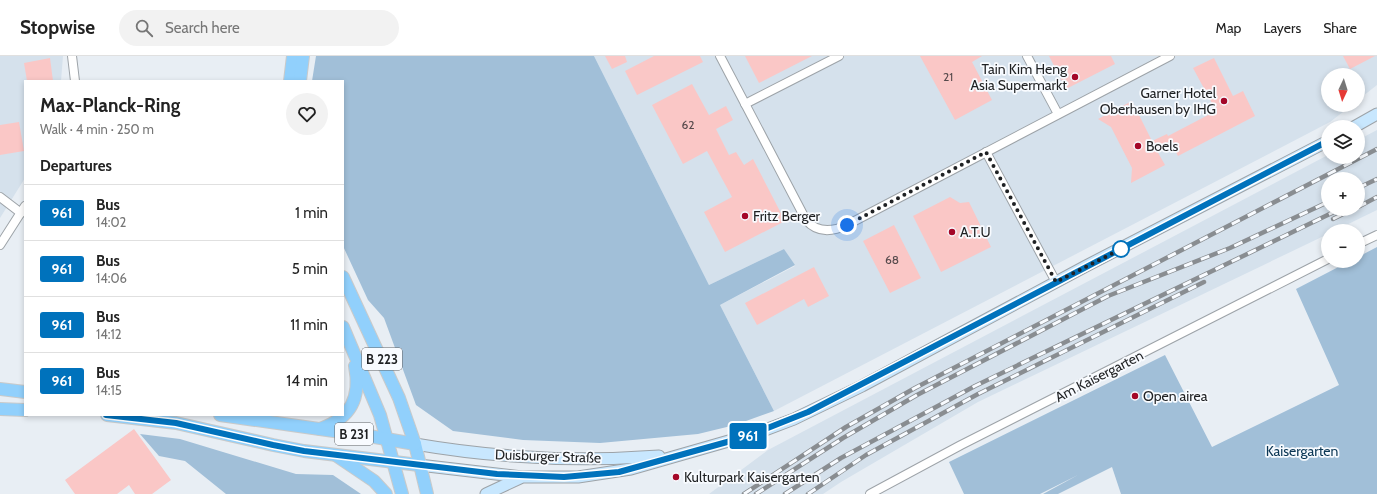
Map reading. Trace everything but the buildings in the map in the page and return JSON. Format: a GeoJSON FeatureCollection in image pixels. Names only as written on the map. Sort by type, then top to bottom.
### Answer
{"type":"FeatureCollection","features":[{"type":"Feature","properties":{"kind":"main road"},"geometry":{"type":"LineString","coordinates":[[290,80],[293,56]]}},
{"type":"Feature","properties":{"kind":"main road"},"geometry":{"type":"LineString","coordinates":[[300,80],[303,56]]}},
{"type":"Feature","properties":{"kind":"main road"},"geometry":{"type":"LineString","coordinates":[[1365,121],[1377,114]]}},
{"type":"Feature","properties":{"kind":"main road","name":"Duisburger Straße"},"geometry":{"type":"LineString","coordinates":[[419,465],[522,476],[564,477],[599,474],[631,469],[745,437],[802,416],[1321,145]]}},
{"type":"Feature","properties":{"kind":"main road","name":"B 223"},"geometry":{"type":"LineString","coordinates":[[344,279],[392,379],[414,444],[427,494]]}},
{"type":"Feature","properties":{"kind":"main road","name":"B 223"},"geometry":{"type":"LineString","coordinates":[[344,329],[380,415],[388,439],[402,494]]}},
{"type":"Feature","properties":{"kind":"main road"},"geometry":{"type":"LineString","coordinates":[[344,416],[357,396],[356,372],[352,347]]}},
{"type":"Feature","properties":{"kind":"main road"},"geometry":{"type":"LineString","coordinates":[[0,389],[24,392]]}},
{"type":"Feature","properties":{"kind":"main road"},"geometry":{"type":"LineString","coordinates":[[0,409],[24,410]]}},
{"type":"Feature","properties":{"kind":"main road","name":"B 231"},"geometry":{"type":"LineString","coordinates":[[116,416],[176,423],[273,445],[334,455],[419,465]]}},
{"type":"Feature","properties":{"kind":"main road","name":"B 231"},"geometry":{"type":"LineString","coordinates":[[227,416],[414,444]]}},
{"type":"Feature","properties":{"kind":"main road"},"geometry":{"type":"LineString","coordinates":[[320,430],[344,416]]}},
{"type":"Feature","properties":{"kind":"main road","name":"Duisburger Straße"},"geometry":{"type":"LineString","coordinates":[[414,444],[497,456],[528,458],[625,458],[682,454]]}},
{"type":"Feature","properties":{"kind":"main road"},"geometry":{"type":"LineString","coordinates":[[334,455],[374,481],[386,494]]}},
{"type":"Feature","properties":{"kind":"main road"},"geometry":{"type":"LineString","coordinates":[[486,494],[522,476]]}},
{"type":"Feature","properties":{"kind":"street"},"geometry":{"type":"LineString","coordinates":[[72,56],[75,80]]}},
{"type":"Feature","properties":{"kind":"street"},"geometry":{"type":"LineString","coordinates":[[720,56],[806,220],[813,227],[823,230],[844,227],[1170,56]]}},
{"type":"Feature","properties":{"kind":"street"},"geometry":{"type":"LineString","coordinates":[[745,104],[838,56]]}},
{"type":"Feature","properties":{"kind":"street"},"geometry":{"type":"LineString","coordinates":[[1027,56],[1058,114]]}},
{"type":"Feature","properties":{"kind":"street"},"geometry":{"type":"LineString","coordinates":[[986,152],[1056,282]]}},
{"type":"Feature","properties":{"kind":"street"},"geometry":{"type":"LineString","coordinates":[[0,198],[23,209],[0,245]]}},
{"type":"Feature","properties":{"kind":"street"},"geometry":{"type":"LineString","coordinates":[[1365,241],[1377,235]]}},
{"type":"Feature","properties":{"kind":"street","name":"Am Kaisergarten"},"geometry":{"type":"LineString","coordinates":[[870,494],[961,445],[1321,263]]}},
{"type":"Feature","properties":{"kind":"shaded area"},"geometry":{"type":"Polygon","coordinates":[[[0,56],[63,56],[61,80],[24,80],[24,180],[0,218],[0,56]]]}},
{"type":"Feature","properties":{"kind":"shaded area"},"geometry":{"type":"Polygon","coordinates":[[[594,56],[1377,56],[1377,85],[1365,94],[1365,68],[1321,68],[1321,112],[1343,112],[1333,120],[1321,120],[1321,127],[774,411],[720,305],[795,266],[784,249],[709,285],[594,56]]]}},
{"type":"Feature","properties":{"kind":"shaded area"},"geometry":{"type":"Polygon","coordinates":[[[1377,130],[1377,210],[1365,216],[1365,172],[1321,172],[1321,216],[1365,216],[1348,224],[1321,224],[1321,237],[978,402],[823,494],[709,494],[768,450],[1321,159],[1321,164],[1365,164],[1365,136],[1377,130]]]}},
{"type":"Feature","properties":{"kind":"green space"},"geometry":{"type":"Polygon","coordinates":[[[316,56],[594,56],[709,285],[784,249],[795,265],[720,305],[774,411],[735,425],[698,434],[600,443],[523,440],[453,431],[416,405],[384,318],[368,300],[344,248],[344,80],[312,80],[316,56]]]}},
{"type":"Feature","properties":{"kind":"green space","name":"Kaisergarten"},"geometry":{"type":"Polygon","coordinates":[[[1377,247],[1377,494],[1121,494],[1112,467],[1058,494],[1043,494],[1078,475],[1040,494],[964,494],[949,462],[1165,355],[1212,447],[1339,385],[1296,289],[1336,268],[1365,268],[1365,253],[1377,247]]]}},
{"type":"Feature","properties":{"kind":"green space"},"geometry":{"type":"Polygon","coordinates":[[[140,434],[180,439],[296,474],[333,475],[361,494],[226,494],[185,461],[159,456],[140,434]]]}},
{"type":"Feature","properties":{"kind":"railway"},"geometry":{"type":"LineString","coordinates":[[744,494],[846,427],[915,388],[1377,149]]}},
{"type":"Feature","properties":{"kind":"railway"},"geometry":{"type":"LineString","coordinates":[[1365,185],[1377,179]]}},
{"type":"Feature","properties":{"kind":"railway"},"geometry":{"type":"LineString","coordinates":[[1365,203],[1377,197]]}},
{"type":"Feature","properties":{"kind":"railway"},"geometry":{"type":"LineString","coordinates":[[756,494],[843,438],[917,395],[1108,296],[1230,248],[1321,205]]}},
{"type":"Feature","properties":{"kind":"railway"},"geometry":{"type":"LineString","coordinates":[[785,494],[841,458],[975,386],[1326,216]]}},
{"type":"Feature","properties":{"kind":"railway"},"geometry":{"type":"LineString","coordinates":[[1333,219],[1339,216]]}},
{"type":"Feature","properties":{"kind":"railway"},"geometry":{"type":"LineString","coordinates":[[808,494],[866,455],[978,394],[1204,282]]}},
{"type":"Feature","properties":{"kind":"bus line","name":"961"},"geometry":{"type":"LineString","coordinates":[[115,416],[199,427],[304,451],[406,464],[522,476],[578,477],[619,472],[745,437],[779,425],[808,412],[862,386],[1082,268],[1321,145]]}},
{"type":"Feature","properties":{"kind":"place","name":"Tain Kim Heng Asia Supermarkt"},"geometry":{"type":"Point","coordinates":[1075,77]}},
{"type":"Feature","properties":{"kind":"place","name":"Garner Hotel Oberhausen by IHG"},"geometry":{"type":"Point","coordinates":[1224,101]}},
{"type":"Feature","properties":{"kind":"place","name":"Boels"},"geometry":{"type":"Point","coordinates":[1138,146]}},
{"type":"Feature","properties":{"kind":"place","name":"Fritz Berger"},"geometry":{"type":"Point","coordinates":[745,216]}},
{"type":"Feature","properties":{"kind":"place","name":"A.T.U"},"geometry":{"type":"Point","coordinates":[952,232]}},
{"type":"Feature","properties":{"kind":"place","name":"Open airea"},"geometry":{"type":"Point","coordinates":[1135,396]}},
{"type":"Feature","properties":{"kind":"place","name":"Kulturpark Kaisergarten"},"geometry":{"type":"Point","coordinates":[676,477]}},
{"type":"Feature","properties":{"kind":"route"},"geometry":{"type":"LineString","coordinates":[[847,225],[986,152],[1016,204],[1056,282],[1121,249]]}}]}
